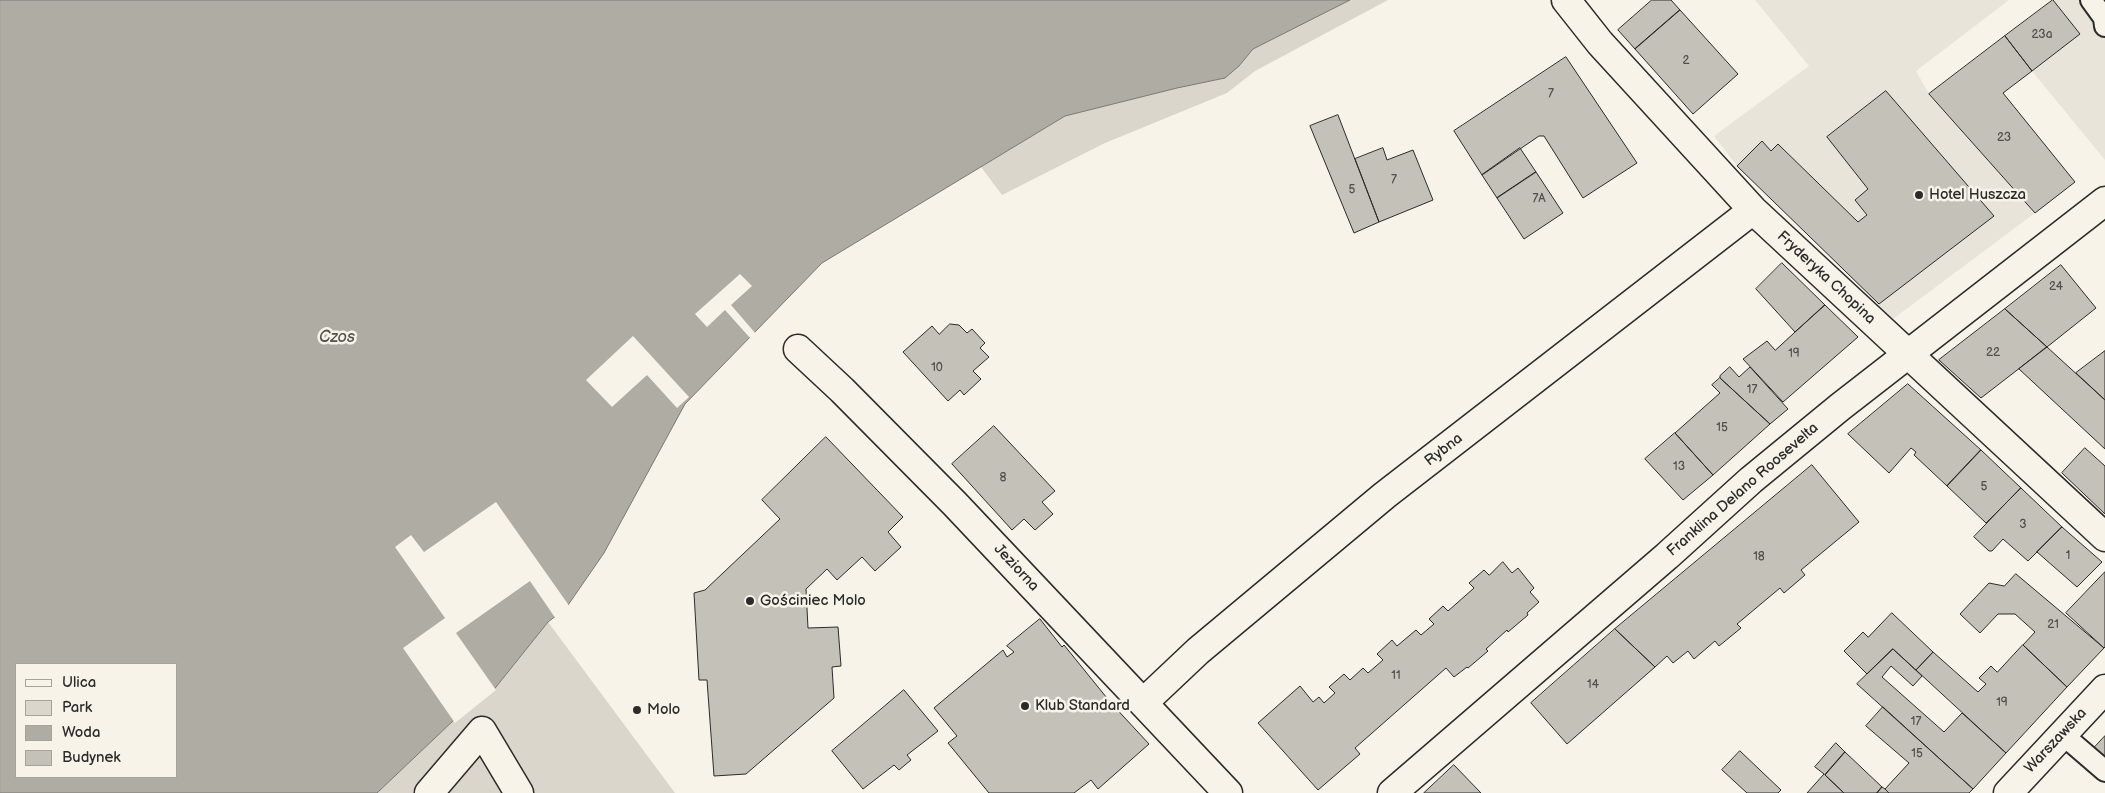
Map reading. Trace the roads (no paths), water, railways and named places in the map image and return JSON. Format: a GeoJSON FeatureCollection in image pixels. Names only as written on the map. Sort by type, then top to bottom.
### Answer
{"type":"FeatureCollection","features":[{"type":"Feature","properties":{"kind":"street","name":"Fryderyka Chopina"},"geometry":{"type":"LineString","coordinates":[[1566,0],[1600,43],[1753,210],[2105,537]]}},
{"type":"Feature","properties":{"kind":"street","name":"Franklina Delano Roosevelta"},"geometry":{"type":"LineString","coordinates":[[1392,793],[1667,556],[1751,480],[2105,201]]}},
{"type":"Feature","properties":{"kind":"street","name":"Rybna"},"geometry":{"type":"LineString","coordinates":[[1144,702],[1198,651],[1385,495],[1753,210]]}},
{"type":"Feature","properties":{"kind":"street","name":"Jeziorna"},"geometry":{"type":"LineString","coordinates":[[798,349],[842,390],[955,504],[1228,793]]}},
{"type":"Feature","properties":{"kind":"street","name":"Warszawska"},"geometry":{"type":"LineString","coordinates":[[2008,793],[2105,689]]}},
{"type":"Feature","properties":{"kind":"street"},"geometry":{"type":"LineString","coordinates":[[428,793],[482,731],[519,793]]}},
{"type":"Feature","properties":{"kind":"lane"},"geometry":{"type":"LineString","coordinates":[[2091,0],[2104,18],[2105,26]]}},
{"type":"Feature","properties":{"kind":"lane"},"geometry":{"type":"LineString","coordinates":[[2062,734],[2105,771]]}},
{"type":"Feature","properties":{"kind":"water","name":"Czos"},"geometry":{"type":"Polygon","coordinates":[[[0,0],[1350,0],[1253,49],[1239,66],[1225,78],[1065,116],[822,263],[685,404],[604,553],[566,608],[548,622],[492,692],[455,719],[377,793],[0,793],[0,0]]]}},
{"type":"Feature","properties":{"kind":"place","name":"Hotel Huszcza"},"geometry":{"type":"Point","coordinates":[1919,195]}},
{"type":"Feature","properties":{"kind":"place","name":"Gościniec Molo"},"geometry":{"type":"Point","coordinates":[750,601]}},
{"type":"Feature","properties":{"kind":"place","name":"Klub Standard"},"geometry":{"type":"Point","coordinates":[1025,706]}},
{"type":"Feature","properties":{"kind":"place","name":"Molo"},"geometry":{"type":"Point","coordinates":[637,710]}}]}
